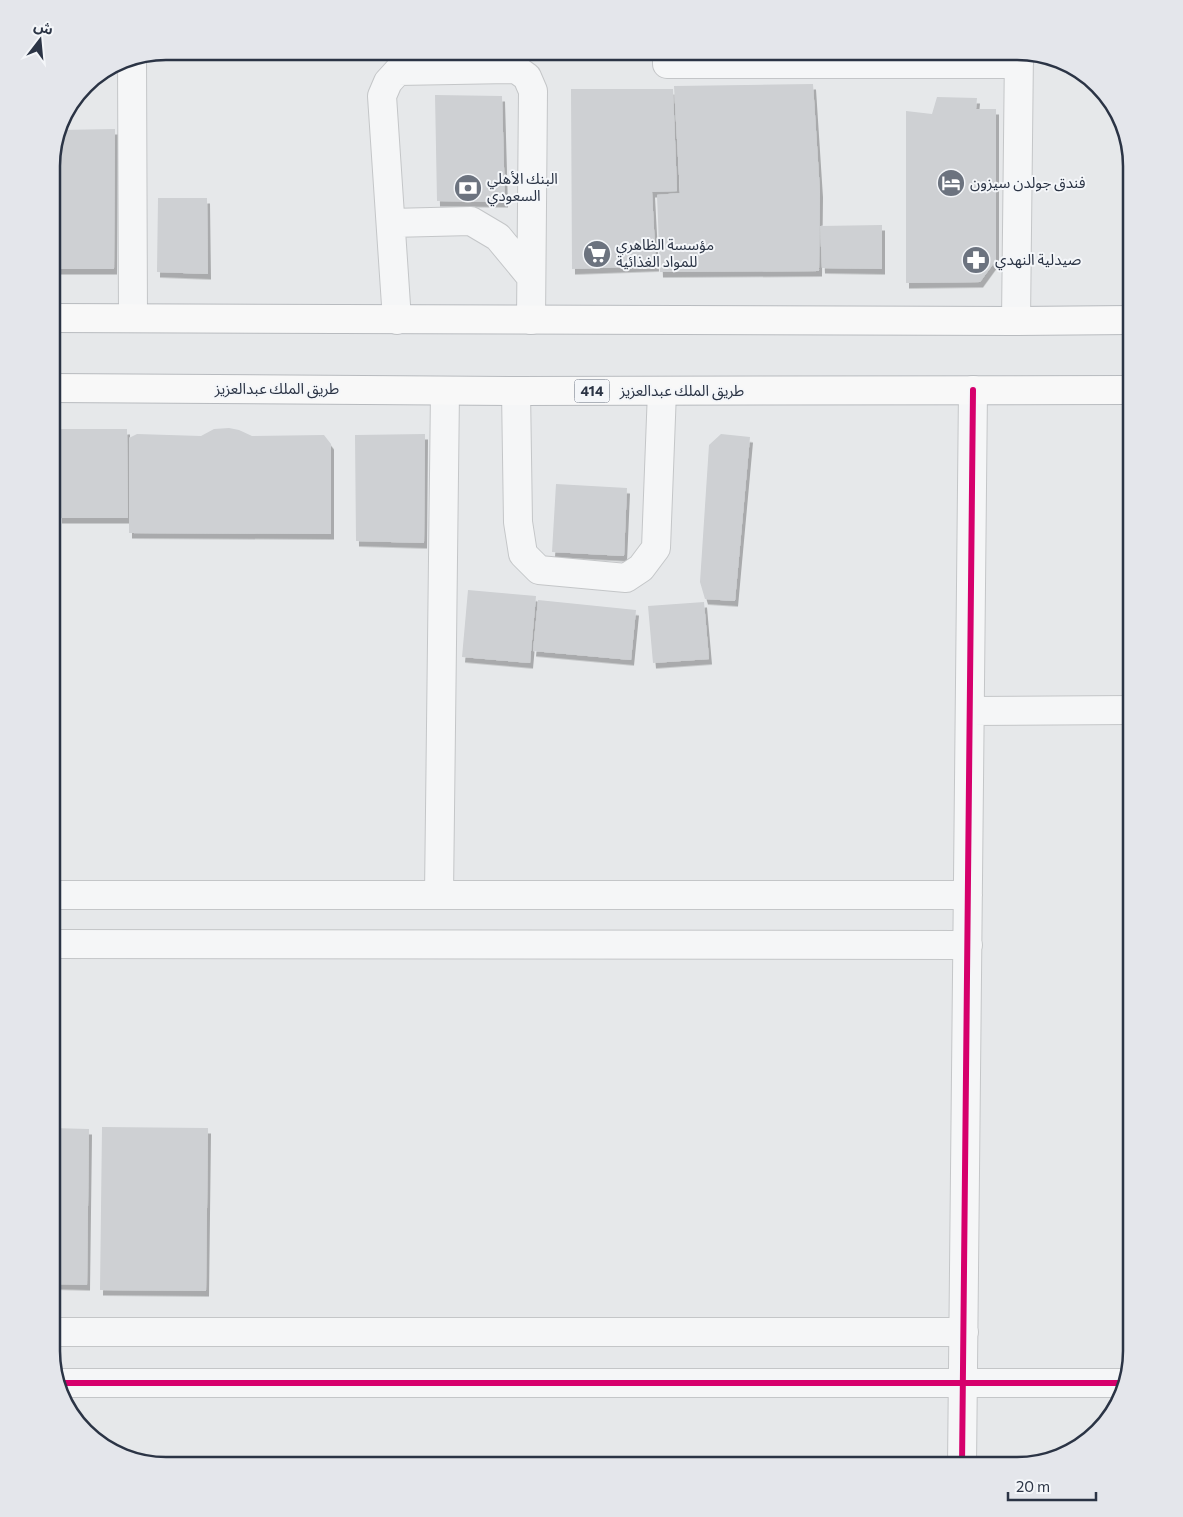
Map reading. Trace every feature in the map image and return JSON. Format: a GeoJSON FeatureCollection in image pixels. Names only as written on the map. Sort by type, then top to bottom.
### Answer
{"type":"FeatureCollection","features":[{"type":"Feature","properties":{"kind":"highway"},"geometry":{"type":"LineString","coordinates":[[60,318],[1016,322],[1123,320]]}},
{"type":"Feature","properties":{"kind":"highway","name":"طريق الملك عبدالعزيز"},"geometry":{"type":"LineString","coordinates":[[60,388],[445,391],[1123,390]]}},
{"type":"Feature","properties":{"kind":"street"},"geometry":{"type":"LineString","coordinates":[[667,60],[667,64],[902,60]]}},
{"type":"Feature","properties":{"kind":"street"},"geometry":{"type":"LineString","coordinates":[[1016,322],[1019,60]]}},
{"type":"Feature","properties":{"kind":"street"},"geometry":{"type":"LineString","coordinates":[[132,66],[134,318]]}},
{"type":"Feature","properties":{"kind":"street"},"geometry":{"type":"LineString","coordinates":[[397,320],[382,96],[388,82],[398,71],[516,69],[527,77],[533,90],[531,320]]}},
{"type":"Feature","properties":{"kind":"street"},"geometry":{"type":"LineString","coordinates":[[391,224],[471,221],[498,236],[532,278]]}},
{"type":"Feature","properties":{"kind":"street"},"geometry":{"type":"LineString","coordinates":[[962,1457],[973,390]]}},
{"type":"Feature","properties":{"kind":"street"},"geometry":{"type":"LineString","coordinates":[[439,895],[445,391]]}},
{"type":"Feature","properties":{"kind":"street"},"geometry":{"type":"LineString","coordinates":[[516,391],[518,522],[523,554],[539,570],[626,578],[641,568],[656,548],[662,391]]}},
{"type":"Feature","properties":{"kind":"street"},"geometry":{"type":"LineString","coordinates":[[970,711],[1123,710]]}},
{"type":"Feature","properties":{"kind":"street"},"geometry":{"type":"LineString","coordinates":[[60,895],[968,895]]}},
{"type":"Feature","properties":{"kind":"street"},"geometry":{"type":"LineString","coordinates":[[60,944],[968,945]]}},
{"type":"Feature","properties":{"kind":"street"},"geometry":{"type":"LineString","coordinates":[[60,1332],[964,1332]]}},
{"type":"Feature","properties":{"kind":"street"},"geometry":{"type":"LineString","coordinates":[[66,1383],[1118,1383]]}},
{"type":"Feature","properties":{"kind":"building"},"geometry":{"type":"Polygon","coordinates":[[[813,84],[820,192],[819,271],[660,272],[657,195],[680,193],[674,86],[813,84]]]}},
{"type":"Feature","properties":{"kind":"building"},"geometry":{"type":"Polygon","coordinates":[[[571,89],[673,89],[677,191],[652,192],[656,266],[572,269],[571,89]]]}},
{"type":"Feature","properties":{"kind":"building"},"geometry":{"type":"Polygon","coordinates":[[[435,95],[502,96],[505,202],[437,201],[435,95]]]}},
{"type":"Feature","properties":{"kind":"building"},"geometry":{"type":"Polygon","coordinates":[[[937,97],[977,98],[976,109],[996,109],[996,260],[980,282],[906,283],[906,111],[932,114],[937,97]]]}},
{"type":"Feature","properties":{"kind":"building"},"geometry":{"type":"Polygon","coordinates":[[[115,129],[114,269],[60,269],[60,159],[67,130],[115,129]]]}},
{"type":"Feature","properties":{"kind":"building"},"geometry":{"type":"Polygon","coordinates":[[[158,198],[207,198],[208,274],[157,272],[158,198]]]}},
{"type":"Feature","properties":{"kind":"building"},"geometry":{"type":"Polygon","coordinates":[[[882,225],[882,269],[822,268],[820,226],[882,225]]]}},
{"type":"Feature","properties":{"kind":"building"},"geometry":{"type":"Polygon","coordinates":[[[229,428],[252,436],[324,435],[331,444],[331,534],[129,533],[129,438],[137,434],[201,436],[214,429],[229,428]]]}},
{"type":"Feature","properties":{"kind":"building"},"geometry":{"type":"Polygon","coordinates":[[[60,429],[127,429],[128,518],[60,518],[60,429]]]}},
{"type":"Feature","properties":{"kind":"building"},"geometry":{"type":"Polygon","coordinates":[[[425,434],[424,543],[356,541],[355,435],[425,434]]]}},
{"type":"Feature","properties":{"kind":"building"},"geometry":{"type":"Polygon","coordinates":[[[721,434],[750,437],[735,601],[705,599],[700,582],[709,445],[721,434]]]}},
{"type":"Feature","properties":{"kind":"building"},"geometry":{"type":"Polygon","coordinates":[[[556,484],[627,488],[624,556],[552,552],[556,484]]]}},
{"type":"Feature","properties":{"kind":"building"},"geometry":{"type":"Polygon","coordinates":[[[468,590],[536,596],[530,663],[462,657],[468,590]]]}},
{"type":"Feature","properties":{"kind":"building"},"geometry":{"type":"Polygon","coordinates":[[[538,600],[636,610],[631,660],[533,651],[538,600]]]}},
{"type":"Feature","properties":{"kind":"building"},"geometry":{"type":"Polygon","coordinates":[[[704,602],[709,659],[653,663],[648,606],[704,602]]]}},
{"type":"Feature","properties":{"kind":"building"},"geometry":{"type":"Polygon","coordinates":[[[102,1127],[208,1128],[206,1291],[100,1290],[102,1127]]]}},
{"type":"Feature","properties":{"kind":"building"},"geometry":{"type":"Polygon","coordinates":[[[60,1128],[89,1129],[87,1285],[60,1284],[60,1128]]]}},
{"type":"Feature","properties":{"kind":"cycle path"},"geometry":{"type":"LineString","coordinates":[[962,1457],[973,390]]}},
{"type":"Feature","properties":{"kind":"cycle path"},"geometry":{"type":"LineString","coordinates":[[66,1383],[1118,1383]]}},
{"type":"Feature","properties":{"kind":"place","name":"فندق جولدن سيزون"},"geometry":{"type":"Point","coordinates":[951,183]}},
{"type":"Feature","properties":{"kind":"place","name":"البنك الأهلي السعودي"},"geometry":{"type":"Point","coordinates":[468,188]}},
{"type":"Feature","properties":{"kind":"place","name":"مؤسسة الظاهري للمواد الغذائية"},"geometry":{"type":"Point","coordinates":[597,254]}},
{"type":"Feature","properties":{"kind":"place","name":"صيدلية النهدي"},"geometry":{"type":"Point","coordinates":[976,260]}}]}
